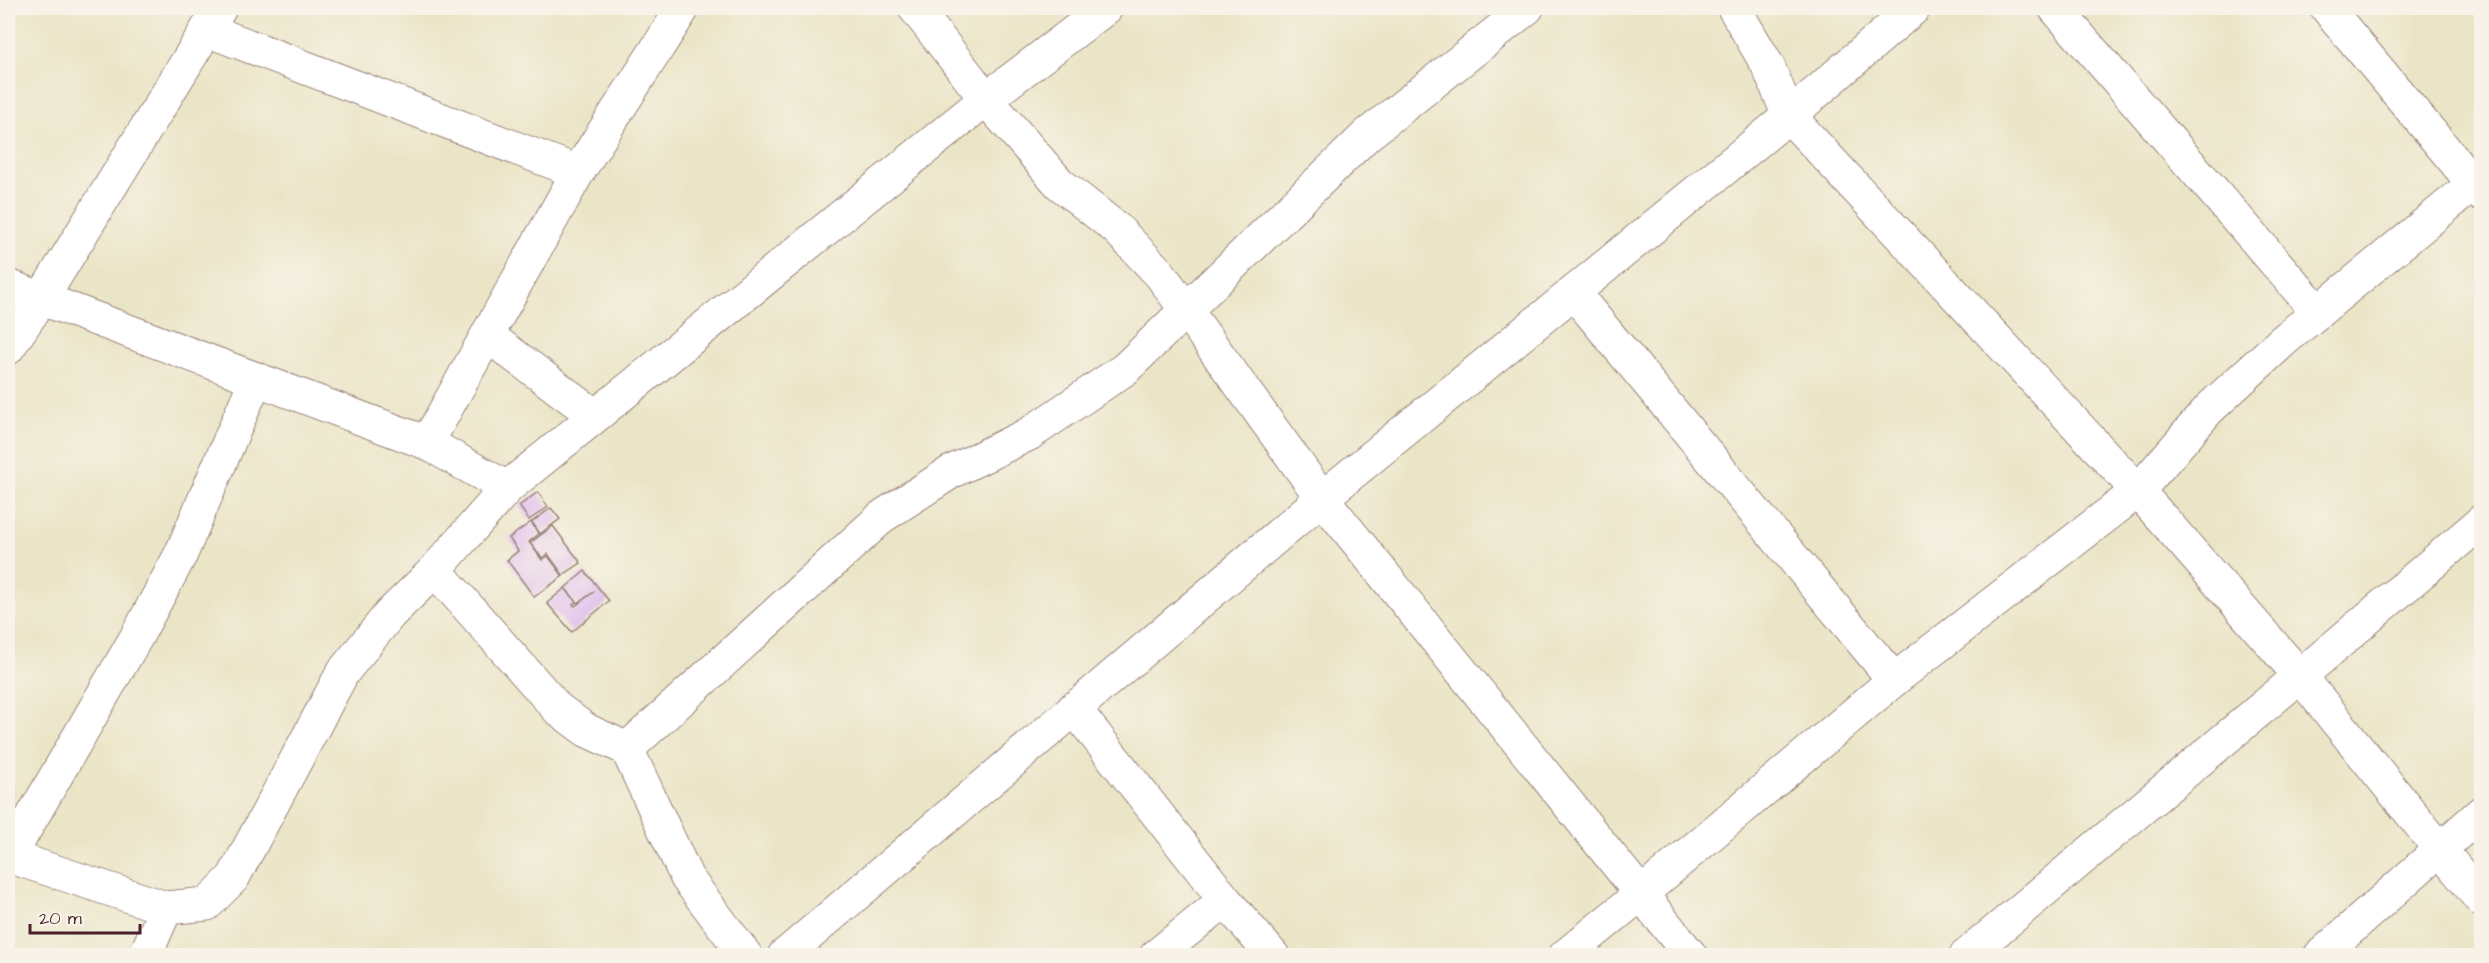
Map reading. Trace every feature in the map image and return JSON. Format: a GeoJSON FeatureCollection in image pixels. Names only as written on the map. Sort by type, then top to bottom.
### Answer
{"type":"FeatureCollection","features":[{"type":"Feature","properties":{"kind":"street"},"geometry":{"type":"LineString","coordinates":[[427,443],[578,172],[683,8]]}},
{"type":"Feature","properties":{"kind":"street"},"geometry":{"type":"LineString","coordinates":[[915,8],[986,99],[1059,183],[1117,229],[1160,274],[1322,498],[1691,956]]}},
{"type":"Feature","properties":{"kind":"street"},"geometry":{"type":"LineString","coordinates":[[256,379],[181,554],[137,636],[8,857],[166,908],[207,904],[233,878],[343,672],[390,614],[435,570],[507,488],[986,99],[1106,8]]}},
{"type":"Feature","properties":{"kind":"street"},"geometry":{"type":"LineString","coordinates":[[627,749],[884,516],[951,472],[1029,434],[1125,369],[1367,135],[1527,8]]}},
{"type":"Feature","properties":{"kind":"street"},"geometry":{"type":"LineString","coordinates":[[1734,8],[1768,66],[1789,116],[2138,491],[2300,676],[2481,901]]}},
{"type":"Feature","properties":{"kind":"street"},"geometry":{"type":"LineString","coordinates":[[784,956],[1322,498],[1789,116],[1914,8]]}},
{"type":"Feature","properties":{"kind":"street"},"geometry":{"type":"LineString","coordinates":[[2055,8],[2318,312]]}},
{"type":"Feature","properties":{"kind":"street"},"geometry":{"type":"LineString","coordinates":[[1565,956],[1894,680],[2138,491],[2209,409],[2318,312],[2479,185],[2327,8]]}},
{"type":"Feature","properties":{"kind":"street"},"geometry":{"type":"LineString","coordinates":[[8,348],[42,298],[213,19],[578,172]]}},
{"type":"Feature","properties":{"kind":"street"},"geometry":{"type":"LineString","coordinates":[[8,286],[427,443],[507,488]]}},
{"type":"Feature","properties":{"kind":"street"},"geometry":{"type":"LineString","coordinates":[[1574,293],[1894,680]]}},
{"type":"Feature","properties":{"kind":"street"},"geometry":{"type":"LineString","coordinates":[[488,336],[594,416]]}},
{"type":"Feature","properties":{"kind":"street"},"geometry":{"type":"LineString","coordinates":[[1966,956],[2481,521]]}},
{"type":"Feature","properties":{"kind":"street"},"geometry":{"type":"LineString","coordinates":[[435,570],[558,710],[586,730],[627,749],[687,878],[746,956]]}},
{"type":"Feature","properties":{"kind":"street"},"geometry":{"type":"LineString","coordinates":[[1074,708],[1225,900],[1273,956]]}},
{"type":"Feature","properties":{"kind":"street"},"geometry":{"type":"LineString","coordinates":[[2320,956],[2481,812]]}},
{"type":"Feature","properties":{"kind":"street"},"geometry":{"type":"LineString","coordinates":[[1156,956],[1225,900]]}},
{"type":"Feature","properties":{"kind":"street"},"geometry":{"type":"LineString","coordinates":[[145,956],[166,908]]}},
{"type":"Feature","properties":{"kind":"building"},"geometry":{"type":"Polygon","coordinates":[[[538,492],[548,507],[529,520],[519,506],[538,492]]]}},
{"type":"Feature","properties":{"kind":"building"},"geometry":{"type":"Polygon","coordinates":[[[551,508],[560,519],[540,534],[532,522],[551,508]]]}},
{"type":"Feature","properties":{"kind":"building"},"geometry":{"type":"Polygon","coordinates":[[[531,522],[539,534],[529,542],[542,560],[548,556],[563,576],[534,597],[507,560],[518,551],[509,538],[531,522]]]}},
{"type":"Feature","properties":{"kind":"building"},"geometry":{"type":"Polygon","coordinates":[[[553,526],[581,563],[563,575],[548,554],[542,558],[530,543],[553,526]]]}},
{"type":"Feature","properties":{"kind":"building"},"geometry":{"type":"Polygon","coordinates":[[[585,571],[609,601],[572,632],[547,603],[585,571]],[[565,588],[576,602],[573,604],[575,606],[595,591],[578,603],[565,588]]]}}]}
